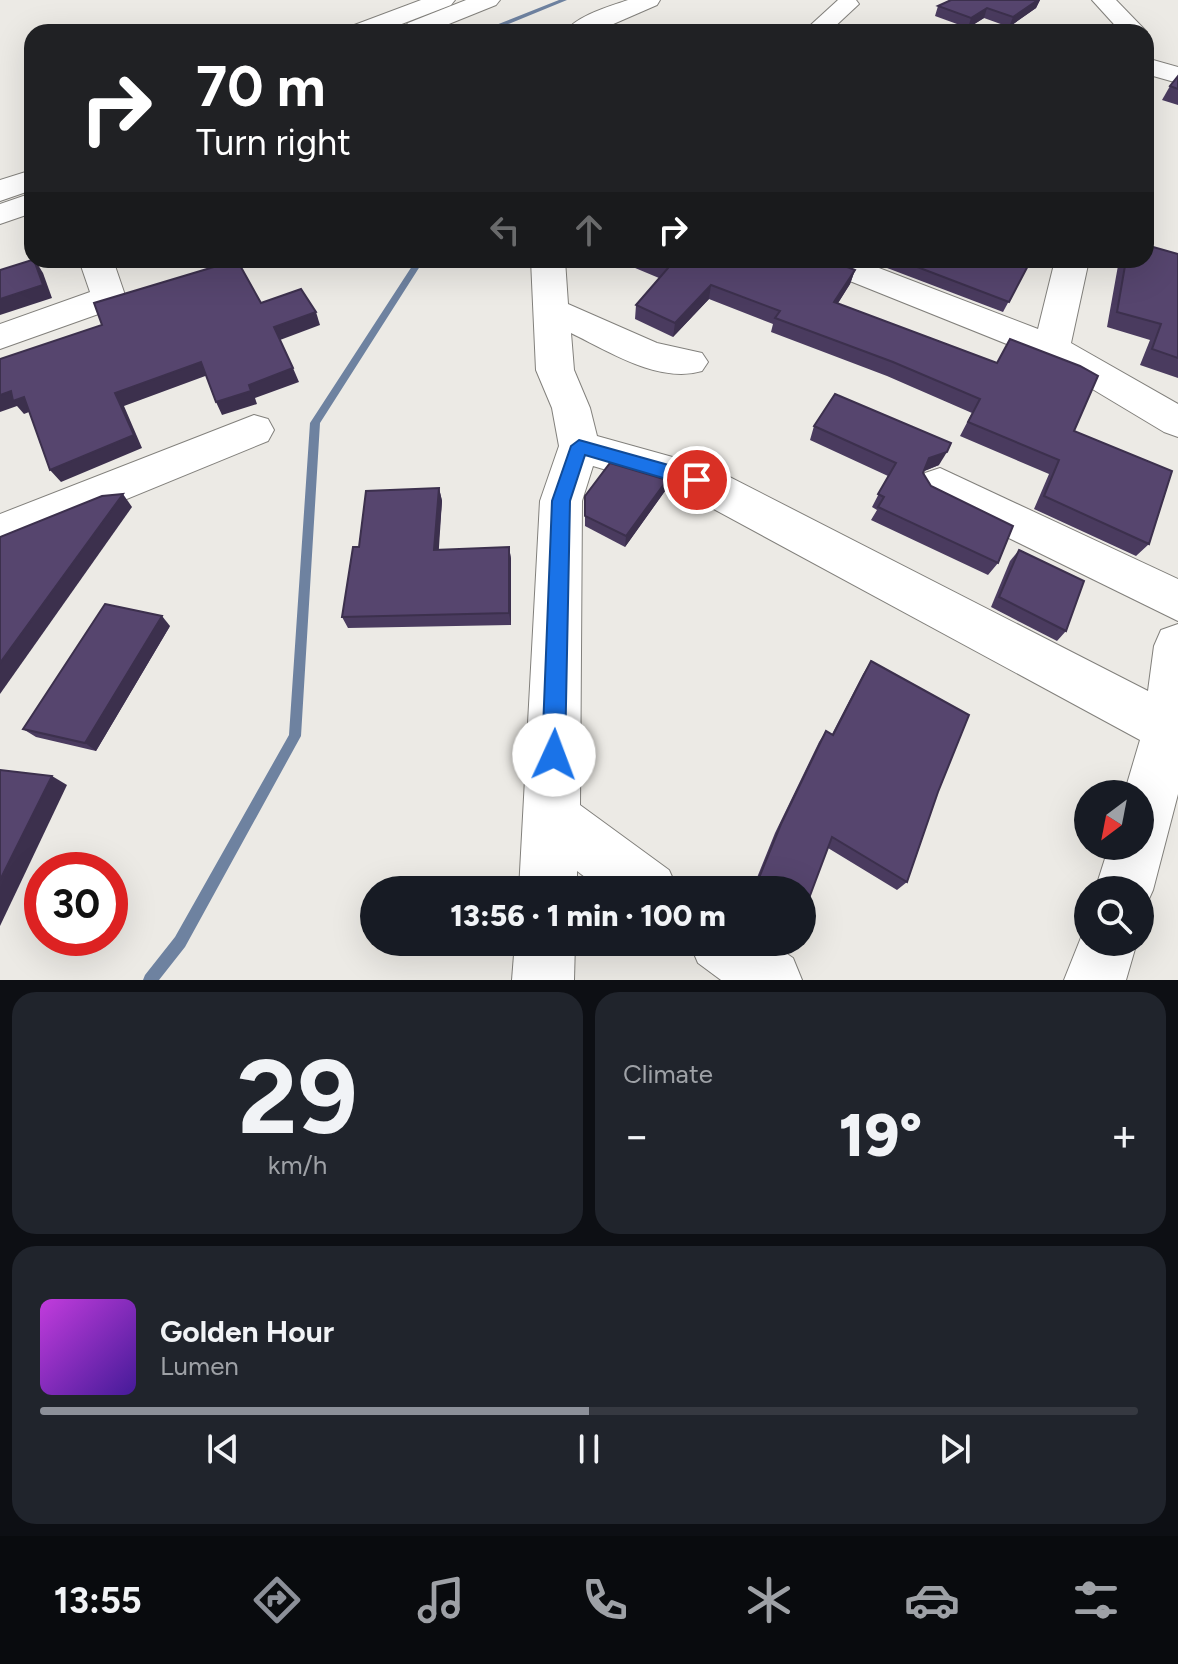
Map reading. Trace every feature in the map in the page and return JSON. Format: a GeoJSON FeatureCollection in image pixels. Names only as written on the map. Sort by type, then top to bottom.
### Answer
{"type":"FeatureCollection","features":[{"type":"Feature","properties":{"kind":"main road"},"geometry":{"type":"LineString","coordinates":[[379,24],[443,0]]}},
{"type":"Feature","properties":{"kind":"main road"},"geometry":{"type":"LineString","coordinates":[[427,24],[488,0]]}},
{"type":"Feature","properties":{"kind":"main road"},"geometry":{"type":"LineString","coordinates":[[0,165],[24,156]]}},
{"type":"Feature","properties":{"kind":"main road"},"geometry":{"type":"LineString","coordinates":[[0,191],[24,182]]}},
{"type":"Feature","properties":{"kind":"street"},"geometry":{"type":"LineString","coordinates":[[592,24],[649,0]]}},
{"type":"Feature","properties":{"kind":"street"},"geometry":{"type":"LineString","coordinates":[[1103,0],[1127,24]]}},
{"type":"Feature","properties":{"kind":"street"},"geometry":{"type":"LineString","coordinates":[[824,24],[847,4]]}},
{"type":"Feature","properties":{"kind":"street"},"geometry":{"type":"LineString","coordinates":[[1154,68],[1178,75]]}},
{"type":"Feature","properties":{"kind":"street"},"geometry":{"type":"LineString","coordinates":[[0,215],[24,205]]}},
{"type":"Feature","properties":{"kind":"street"},"geometry":{"type":"LineString","coordinates":[[0,337],[124,294],[103,268]]}},
{"type":"Feature","properties":{"kind":"street"},"geometry":{"type":"LineString","coordinates":[[549,268],[555,370],[571,408],[579,446],[561,501],[549,876]]}},
{"type":"Feature","properties":{"kind":"street"},"geometry":{"type":"LineString","coordinates":[[847,268],[1052,348],[1178,422]]}},
{"type":"Feature","properties":{"kind":"street"},"geometry":{"type":"LineString","coordinates":[[1052,348],[1070,268]]}},
{"type":"Feature","properties":{"kind":"street"},"geometry":{"type":"LineString","coordinates":[[553,311],[650,355],[689,362]]}},
{"type":"Feature","properties":{"kind":"street"},"geometry":{"type":"LineString","coordinates":[[0,533],[254,430]]}},
{"type":"Feature","properties":{"kind":"street"},"geometry":{"type":"LineString","coordinates":[[579,446],[697,480],[1174,731]]}},
{"type":"Feature","properties":{"kind":"street"},"geometry":{"type":"LineString","coordinates":[[940,485],[1178,601]]}},
{"type":"Feature","properties":{"kind":"street"},"geometry":{"type":"LineString","coordinates":[[1154,792],[1174,731],[1178,646]]}},
{"type":"Feature","properties":{"kind":"street"},"geometry":{"type":"LineString","coordinates":[[552,818],[630,876]]}},
{"type":"Feature","properties":{"kind":"street"},"geometry":{"type":"LineString","coordinates":[[543,980],[544,956]]}},
{"type":"Feature","properties":{"kind":"street"},"geometry":{"type":"LineString","coordinates":[[738,956],[771,980]]}},
{"type":"Feature","properties":{"kind":"street"},"geometry":{"type":"LineString","coordinates":[[1095,980],[1103,956]]}},
{"type":"Feature","properties":{"kind":"building"},"geometry":{"type":"Polygon","coordinates":[[[951,0],[1038,0],[1013,17],[987,8],[971,18],[938,6],[951,0]]]}},
{"type":"Feature","properties":{"kind":"building"},"geometry":{"type":"Polygon","coordinates":[[[1178,76],[1178,89],[1170,86],[1178,76]]]}},
{"type":"Feature","properties":{"kind":"building"},"geometry":{"type":"Polygon","coordinates":[[[1154,247],[1178,254],[1178,358],[1152,349],[1161,324],[1117,312],[1125,268],[1154,268],[1154,247]]]}},
{"type":"Feature","properties":{"kind":"building"},"geometry":{"type":"Polygon","coordinates":[[[24,263],[24,268],[37,268],[43,285],[0,299],[0,270],[24,263]]]}},
{"type":"Feature","properties":{"kind":"building"},"geometry":{"type":"Polygon","coordinates":[[[210,268],[241,268],[261,303],[301,289],[316,312],[274,327],[293,368],[249,385],[251,391],[216,402],[201,362],[115,393],[134,435],[50,470],[24,397],[13,401],[11,391],[0,395],[0,359],[102,325],[94,303],[210,268]]]}},
{"type":"Feature","properties":{"kind":"building"},"geometry":{"type":"Polygon","coordinates":[[[668,268],[850,268],[855,270],[834,302],[997,363],[1010,339],[1080,366],[1098,376],[1074,431],[1172,471],[1149,544],[1044,496],[1059,460],[968,422],[980,399],[893,362],[775,318],[780,311],[711,285],[675,323],[636,305],[668,268]]]}},
{"type":"Feature","properties":{"kind":"building"},"geometry":{"type":"Polygon","coordinates":[[[920,268],[1027,268],[1009,302],[920,268]]]}},
{"type":"Feature","properties":{"kind":"building"},"geometry":{"type":"Polygon","coordinates":[[[835,394],[951,443],[947,452],[929,458],[923,473],[931,486],[1013,526],[998,563],[878,507],[884,497],[878,494],[896,463],[814,426],[835,394]]]}},
{"type":"Feature","properties":{"kind":"building"},"geometry":{"type":"Polygon","coordinates":[[[610,463],[667,480],[626,536],[585,516],[585,496],[610,463]]]}},
{"type":"Feature","properties":{"kind":"building"},"geometry":{"type":"Polygon","coordinates":[[[439,488],[434,550],[509,547],[509,613],[342,617],[353,547],[359,547],[366,491],[439,488]]]}},
{"type":"Feature","properties":{"kind":"building"},"geometry":{"type":"Polygon","coordinates":[[[123,494],[0,663],[0,537],[102,496],[123,494]]]}},
{"type":"Feature","properties":{"kind":"building"},"geometry":{"type":"Polygon","coordinates":[[[1019,550],[1084,581],[1066,631],[999,597],[1019,550]]]}},
{"type":"Feature","properties":{"kind":"building"},"geometry":{"type":"Polygon","coordinates":[[[105,604],[162,616],[85,743],[23,729],[105,604]]]}},
{"type":"Feature","properties":{"kind":"building"},"geometry":{"type":"Polygon","coordinates":[[[871,661],[969,715],[907,882],[832,837],[816,880],[816,876],[760,876],[826,731],[833,735],[871,661]]]}},
{"type":"Feature","properties":{"kind":"building"},"geometry":{"type":"Polygon","coordinates":[[[0,770],[52,776],[0,880],[0,770]]]}},
{"type":"Feature","properties":{"kind":"waterway"},"geometry":{"type":"LineString","coordinates":[[503,24],[564,0]]}},
{"type":"Feature","properties":{"kind":"waterway"},"geometry":{"type":"LineString","coordinates":[[150,980],[180,942],[295,736],[315,423],[415,268]]}},
{"type":"Feature","properties":{"kind":"route"},"geometry":{"type":"LineString","coordinates":[[554,755],[561,501],[579,446],[697,480]]}}]}
